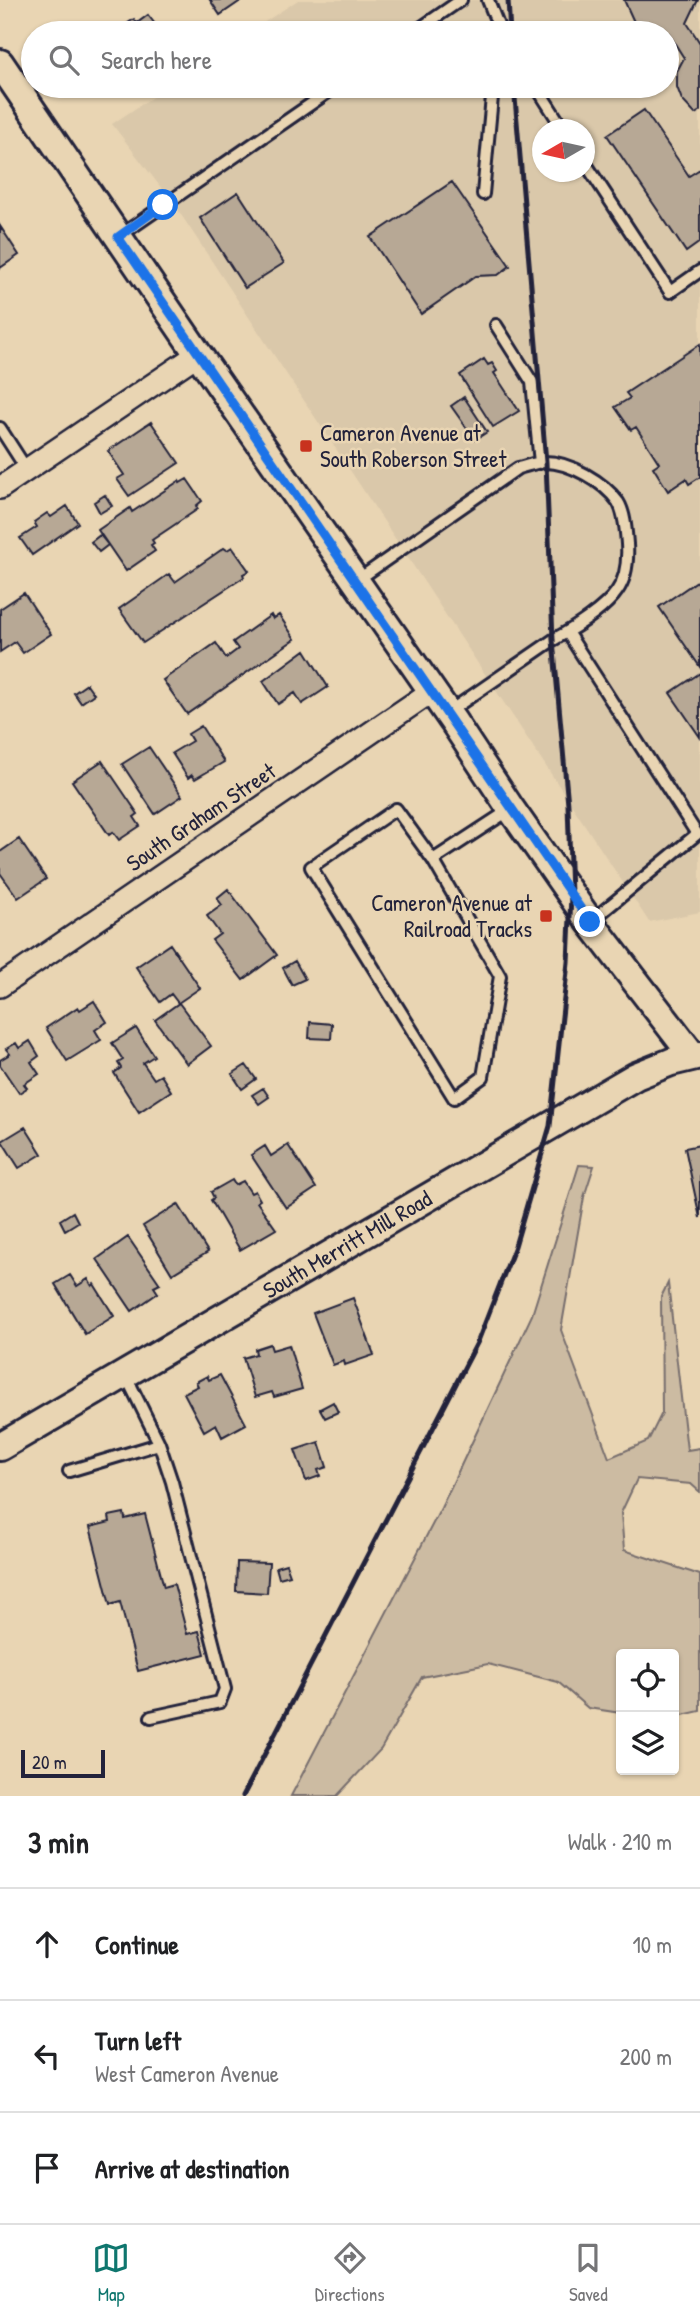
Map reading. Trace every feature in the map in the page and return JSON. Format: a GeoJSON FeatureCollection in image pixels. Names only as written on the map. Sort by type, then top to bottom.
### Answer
{"type":"FeatureCollection","features":[{"type":"Feature","properties":{"kind":"street"},"geometry":{"type":"LineString","coordinates":[[0,63],[21,94]]}},
{"type":"Feature","properties":{"kind":"street"},"geometry":{"type":"LineString","coordinates":[[24,98],[590,922],[697,1056]]}},
{"type":"Feature","properties":{"kind":"street"},"geometry":{"type":"LineString","coordinates":[[0,488],[198,354]]}},
{"type":"Feature","properties":{"kind":"street","name":"South Graham Street"},"geometry":{"type":"LineString","coordinates":[[0,986],[432,691]]}},
{"type":"Feature","properties":{"kind":"street","name":"South Merritt Mill Road"},"geometry":{"type":"LineString","coordinates":[[0,1447],[636,1076],[671,1062],[697,1056]]}},
{"type":"Feature","properties":{"kind":"lane"},"geometry":{"type":"LineString","coordinates":[[430,21],[461,0]]}},
{"type":"Feature","properties":{"kind":"lane"},"geometry":{"type":"LineString","coordinates":[[488,0],[495,21]]}},
{"type":"Feature","properties":{"kind":"lane"},"geometry":{"type":"LineString","coordinates":[[118,237],[320,98]]}},
{"type":"Feature","properties":{"kind":"lane"},"geometry":{"type":"LineString","coordinates":[[483,194],[492,98]]}},
{"type":"Feature","properties":{"kind":"lane"},"geometry":{"type":"LineString","coordinates":[[544,98],[557,119]]}},
{"type":"Feature","properties":{"kind":"lane"},"geometry":{"type":"LineString","coordinates":[[595,178],[670,292],[700,271]]}},
{"type":"Feature","properties":{"kind":"lane"},"geometry":{"type":"LineString","coordinates":[[496,325],[532,382],[540,463]]}},
{"type":"Feature","properties":{"kind":"lane"},"geometry":{"type":"LineString","coordinates":[[0,428],[27,470]]}},
{"type":"Feature","properties":{"kind":"lane"},"geometry":{"type":"LineString","coordinates":[[355,581],[518,468],[546,462],[581,472],[600,483],[619,504],[626,530],[628,563],[617,591],[595,612],[447,713]]}},
{"type":"Feature","properties":{"kind":"lane"},"geometry":{"type":"LineString","coordinates":[[567,632],[698,835],[590,922]]}},
{"type":"Feature","properties":{"kind":"lane"},"geometry":{"type":"LineString","coordinates":[[396,809],[433,860],[499,976],[483,1077],[454,1098],[311,867],[396,809]]}},
{"type":"Feature","properties":{"kind":"lane"},"geometry":{"type":"LineString","coordinates":[[433,860],[511,809]]}},
{"type":"Feature","properties":{"kind":"lane"},"geometry":{"type":"LineString","coordinates":[[125,1374],[159,1444],[172,1482],[225,1689],[220,1702],[152,1717]]}},
{"type":"Feature","properties":{"kind":"lane"},"geometry":{"type":"LineString","coordinates":[[69,1471],[159,1444]]}},
{"type":"Feature","properties":{"kind":"shaded area"},"geometry":{"type":"Polygon","coordinates":[[[298,0],[700,0],[700,912],[649,922],[176,207],[112,124],[151,98],[679,98],[679,21],[266,21],[298,0]]]}},
{"type":"Feature","properties":{"kind":"shaded area"},"geometry":{"type":"Polygon","coordinates":[[[579,1165],[594,1166],[584,1197],[561,1330],[609,1458],[648,1441],[662,1413],[661,1297],[668,1283],[687,1450],[700,1448],[700,1492],[691,1484],[637,1479],[621,1513],[624,1550],[700,1575],[700,1711],[679,1716],[679,1649],[616,1649],[616,1712],[588,1708],[558,1682],[488,1664],[422,1677],[381,1749],[337,1796],[291,1796],[441,1508],[532,1315],[579,1165]]]}},
{"type":"Feature","properties":{"kind":"building"},"geometry":{"type":"Polygon","coordinates":[[[210,0],[242,0],[220,15],[210,0]]]}},
{"type":"Feature","properties":{"kind":"building"},"geometry":{"type":"Polygon","coordinates":[[[624,0],[698,0],[687,23],[700,43],[700,111],[695,114],[682,100],[679,92],[679,67],[684,58],[679,50],[679,21],[634,21],[624,0]]]}},
{"type":"Feature","properties":{"kind":"building"},"geometry":{"type":"Polygon","coordinates":[[[148,15],[153,21],[140,21],[148,15]]]}},
{"type":"Feature","properties":{"kind":"building"},"geometry":{"type":"Polygon","coordinates":[[[644,110],[689,176],[700,169],[700,242],[686,252],[607,135],[644,110]]]}},
{"type":"Feature","properties":{"kind":"building"},"geometry":{"type":"Polygon","coordinates":[[[452,182],[510,266],[498,275],[476,276],[421,314],[370,237],[452,182]]]}},
{"type":"Feature","properties":{"kind":"building"},"geometry":{"type":"Polygon","coordinates":[[[238,192],[284,263],[245,288],[200,218],[238,192]]]}},
{"type":"Feature","properties":{"kind":"building"},"geometry":{"type":"Polygon","coordinates":[[[0,226],[19,255],[0,268],[0,226]]]}},
{"type":"Feature","properties":{"kind":"building"},"geometry":{"type":"Polygon","coordinates":[[[700,344],[700,477],[689,484],[686,479],[668,491],[653,467],[659,463],[636,427],[631,430],[615,407],[630,398],[626,393],[700,344]]]}},
{"type":"Feature","properties":{"kind":"building"},"geometry":{"type":"Polygon","coordinates":[[[484,359],[488,365],[492,363],[497,371],[494,373],[519,411],[493,427],[460,375],[484,359]]]}},
{"type":"Feature","properties":{"kind":"building"},"geometry":{"type":"Polygon","coordinates":[[[464,397],[487,432],[475,440],[451,406],[464,397]]]}},
{"type":"Feature","properties":{"kind":"building"},"geometry":{"type":"Polygon","coordinates":[[[151,422],[179,463],[129,496],[117,479],[124,475],[108,451],[151,422]]]}},
{"type":"Feature","properties":{"kind":"building"},"geometry":{"type":"Polygon","coordinates":[[[187,479],[202,501],[196,506],[198,509],[152,540],[154,543],[151,545],[155,551],[126,571],[98,530],[130,508],[132,512],[179,481],[180,483],[187,479]]]}},
{"type":"Feature","properties":{"kind":"building"},"geometry":{"type":"Polygon","coordinates":[[[105,495],[112,506],[100,513],[94,502],[105,495]]]}},
{"type":"Feature","properties":{"kind":"building"},"geometry":{"type":"Polygon","coordinates":[[[67,506],[78,523],[32,555],[20,538],[37,527],[34,522],[47,513],[51,517],[67,506]]]}},
{"type":"Feature","properties":{"kind":"building"},"geometry":{"type":"Polygon","coordinates":[[[100,535],[108,545],[99,552],[91,542],[100,535]]]}},
{"type":"Feature","properties":{"kind":"building"},"geometry":{"type":"Polygon","coordinates":[[[232,547],[249,571],[243,574],[244,577],[143,643],[119,609],[169,574],[175,582],[224,548],[227,550],[232,547]]]}},
{"type":"Feature","properties":{"kind":"building"},"geometry":{"type":"Polygon","coordinates":[[[700,579],[700,667],[659,607],[700,579]]]}},
{"type":"Feature","properties":{"kind":"building"},"geometry":{"type":"Polygon","coordinates":[[[24,593],[51,634],[23,653],[15,642],[0,652],[0,609],[24,593]]]}},
{"type":"Feature","properties":{"kind":"building"},"geometry":{"type":"Polygon","coordinates":[[[271,615],[273,619],[279,615],[295,639],[187,714],[163,680],[216,643],[226,658],[238,649],[233,642],[271,615]]]}},
{"type":"Feature","properties":{"kind":"building"},"geometry":{"type":"Polygon","coordinates":[[[305,650],[328,687],[302,704],[295,693],[278,704],[263,681],[305,650]]]}},
{"type":"Feature","properties":{"kind":"building"},"geometry":{"type":"Polygon","coordinates":[[[700,673],[700,737],[670,693],[700,673]]]}},
{"type":"Feature","properties":{"kind":"building"},"geometry":{"type":"Polygon","coordinates":[[[87,684],[94,694],[81,703],[74,693],[87,684]]]}},
{"type":"Feature","properties":{"kind":"building"},"geometry":{"type":"Polygon","coordinates":[[[201,726],[224,762],[195,779],[192,775],[188,778],[172,753],[192,741],[188,734],[201,726]]]}},
{"type":"Feature","properties":{"kind":"building"},"geometry":{"type":"Polygon","coordinates":[[[149,747],[182,796],[155,814],[122,764],[149,747]]]}},
{"type":"Feature","properties":{"kind":"building"},"geometry":{"type":"Polygon","coordinates":[[[102,761],[138,814],[134,817],[140,826],[119,840],[113,832],[109,835],[72,781],[102,761]]]}},
{"type":"Feature","properties":{"kind":"building"},"geometry":{"type":"Polygon","coordinates":[[[19,839],[46,879],[18,898],[0,873],[0,852],[19,839]]]}},
{"type":"Feature","properties":{"kind":"building"},"geometry":{"type":"Polygon","coordinates":[[[228,889],[277,955],[243,980],[212,940],[220,934],[207,916],[222,905],[217,898],[228,889]]]}},
{"type":"Feature","properties":{"kind":"building"},"geometry":{"type":"Polygon","coordinates":[[[170,944],[200,988],[178,1003],[171,994],[160,1002],[136,967],[170,944]]]}},
{"type":"Feature","properties":{"kind":"building"},"geometry":{"type":"Polygon","coordinates":[[[295,961],[305,979],[292,985],[283,968],[295,961]]]}},
{"type":"Feature","properties":{"kind":"building"},"geometry":{"type":"Polygon","coordinates":[[[94,1001],[107,1022],[95,1030],[101,1040],[67,1061],[46,1028],[78,1007],[80,1010],[94,1001]]]}},
{"type":"Feature","properties":{"kind":"building"},"geometry":{"type":"Polygon","coordinates":[[[179,1003],[211,1046],[187,1064],[155,1020],[179,1003]]]}},
{"type":"Feature","properties":{"kind":"building"},"geometry":{"type":"Polygon","coordinates":[[[310,1022],[332,1024],[331,1039],[309,1038],[310,1022]]]}},
{"type":"Feature","properties":{"kind":"building"},"geometry":{"type":"Polygon","coordinates":[[[136,1028],[154,1056],[143,1063],[154,1079],[161,1075],[171,1091],[139,1112],[114,1073],[121,1068],[118,1063],[123,1060],[112,1043],[136,1028]]]}},
{"type":"Feature","properties":{"kind":"building"},"geometry":{"type":"Polygon","coordinates":[[[30,1041],[39,1056],[31,1062],[39,1074],[24,1084],[27,1088],[19,1093],[0,1065],[0,1060],[10,1054],[6,1049],[16,1043],[19,1048],[30,1041]]]}},
{"type":"Feature","properties":{"kind":"building"},"geometry":{"type":"Polygon","coordinates":[[[246,1065],[256,1079],[242,1089],[232,1074],[246,1065]]]}},
{"type":"Feature","properties":{"kind":"building"},"geometry":{"type":"Polygon","coordinates":[[[263,1088],[269,1097],[259,1104],[252,1095],[263,1088]]]}},
{"type":"Feature","properties":{"kind":"building"},"geometry":{"type":"Polygon","coordinates":[[[25,1127],[42,1154],[19,1168],[2,1141],[25,1127]]]}},
{"type":"Feature","properties":{"kind":"building"},"geometry":{"type":"Polygon","coordinates":[[[288,1145],[316,1188],[286,1208],[251,1155],[265,1146],[271,1156],[288,1145]]]}},
{"type":"Feature","properties":{"kind":"building"},"geometry":{"type":"Polygon","coordinates":[[[700,1145],[700,1218],[685,1148],[700,1145]]]}},
{"type":"Feature","properties":{"kind":"building"},"geometry":{"type":"Polygon","coordinates":[[[232,1180],[235,1185],[243,1181],[251,1193],[255,1191],[260,1200],[257,1202],[276,1229],[240,1250],[211,1200],[214,1198],[211,1192],[232,1180]]]}},
{"type":"Feature","properties":{"kind":"building"},"geometry":{"type":"Polygon","coordinates":[[[178,1204],[208,1252],[172,1274],[143,1226],[178,1204]]]}},
{"type":"Feature","properties":{"kind":"building"},"geometry":{"type":"Polygon","coordinates":[[[73,1212],[78,1222],[65,1230],[60,1220],[73,1212]]]}},
{"type":"Feature","properties":{"kind":"building"},"geometry":{"type":"Polygon","coordinates":[[[128,1237],[160,1284],[154,1287],[158,1293],[132,1311],[97,1259],[128,1237]]]}},
{"type":"Feature","properties":{"kind":"building"},"geometry":{"type":"Polygon","coordinates":[[[70,1275],[77,1286],[88,1279],[92,1286],[94,1284],[114,1316],[85,1334],[55,1284],[70,1275]]]}},
{"type":"Feature","properties":{"kind":"building"},"geometry":{"type":"Polygon","coordinates":[[[353,1298],[374,1355],[345,1365],[344,1361],[333,1365],[313,1313],[353,1298]]]}},
{"type":"Feature","properties":{"kind":"building"},"geometry":{"type":"Polygon","coordinates":[[[270,1344],[272,1350],[289,1345],[302,1389],[274,1397],[272,1392],[255,1397],[243,1358],[256,1354],[255,1349],[270,1344]]]}},
{"type":"Feature","properties":{"kind":"building"},"geometry":{"type":"Polygon","coordinates":[[[220,1375],[246,1424],[222,1437],[216,1424],[204,1431],[184,1393],[198,1386],[196,1382],[207,1376],[209,1380],[220,1375]]]}},
{"type":"Feature","properties":{"kind":"building"},"geometry":{"type":"Polygon","coordinates":[[[333,1402],[338,1412],[325,1418],[320,1409],[333,1402]]]}},
{"type":"Feature","properties":{"kind":"building"},"geometry":{"type":"Polygon","coordinates":[[[319,1442],[327,1467],[318,1470],[320,1476],[306,1481],[295,1450],[319,1442]]]}},
{"type":"Feature","properties":{"kind":"building"},"geometry":{"type":"Polygon","coordinates":[[[124,1513],[125,1519],[145,1514],[164,1587],[174,1584],[187,1634],[199,1631],[205,1654],[138,1671],[120,1602],[110,1605],[90,1527],[110,1522],[109,1516],[124,1513]]]}},
{"type":"Feature","properties":{"kind":"building"},"geometry":{"type":"Polygon","coordinates":[[[237,1562],[269,1563],[267,1593],[236,1591],[237,1562]]]}},
{"type":"Feature","properties":{"kind":"building"},"geometry":{"type":"Polygon","coordinates":[[[286,1564],[290,1575],[279,1578],[276,1567],[286,1564]]]}},
{"type":"Feature","properties":{"kind":"railway"},"geometry":{"type":"LineString","coordinates":[[508,0],[509,21]]}},
{"type":"Feature","properties":{"kind":"railway"},"geometry":{"type":"LineString","coordinates":[[243,1796],[478,1341],[515,1246],[550,1126],[568,962],[571,895],[568,805],[553,640],[546,462],[515,98]]}},
{"type":"Feature","properties":{"kind":"place","name":"Cameron Avenue at South Roberson Street"},"geometry":{"type":"Point","coordinates":[306,446]}},
{"type":"Feature","properties":{"kind":"place","name":"Cameron Avenue at Railroad Tracks"},"geometry":{"type":"Point","coordinates":[546,916]}},
{"type":"Feature","properties":{"kind":"route"},"geometry":{"type":"LineString","coordinates":[[163,205],[118,237],[590,922]]}}]}
